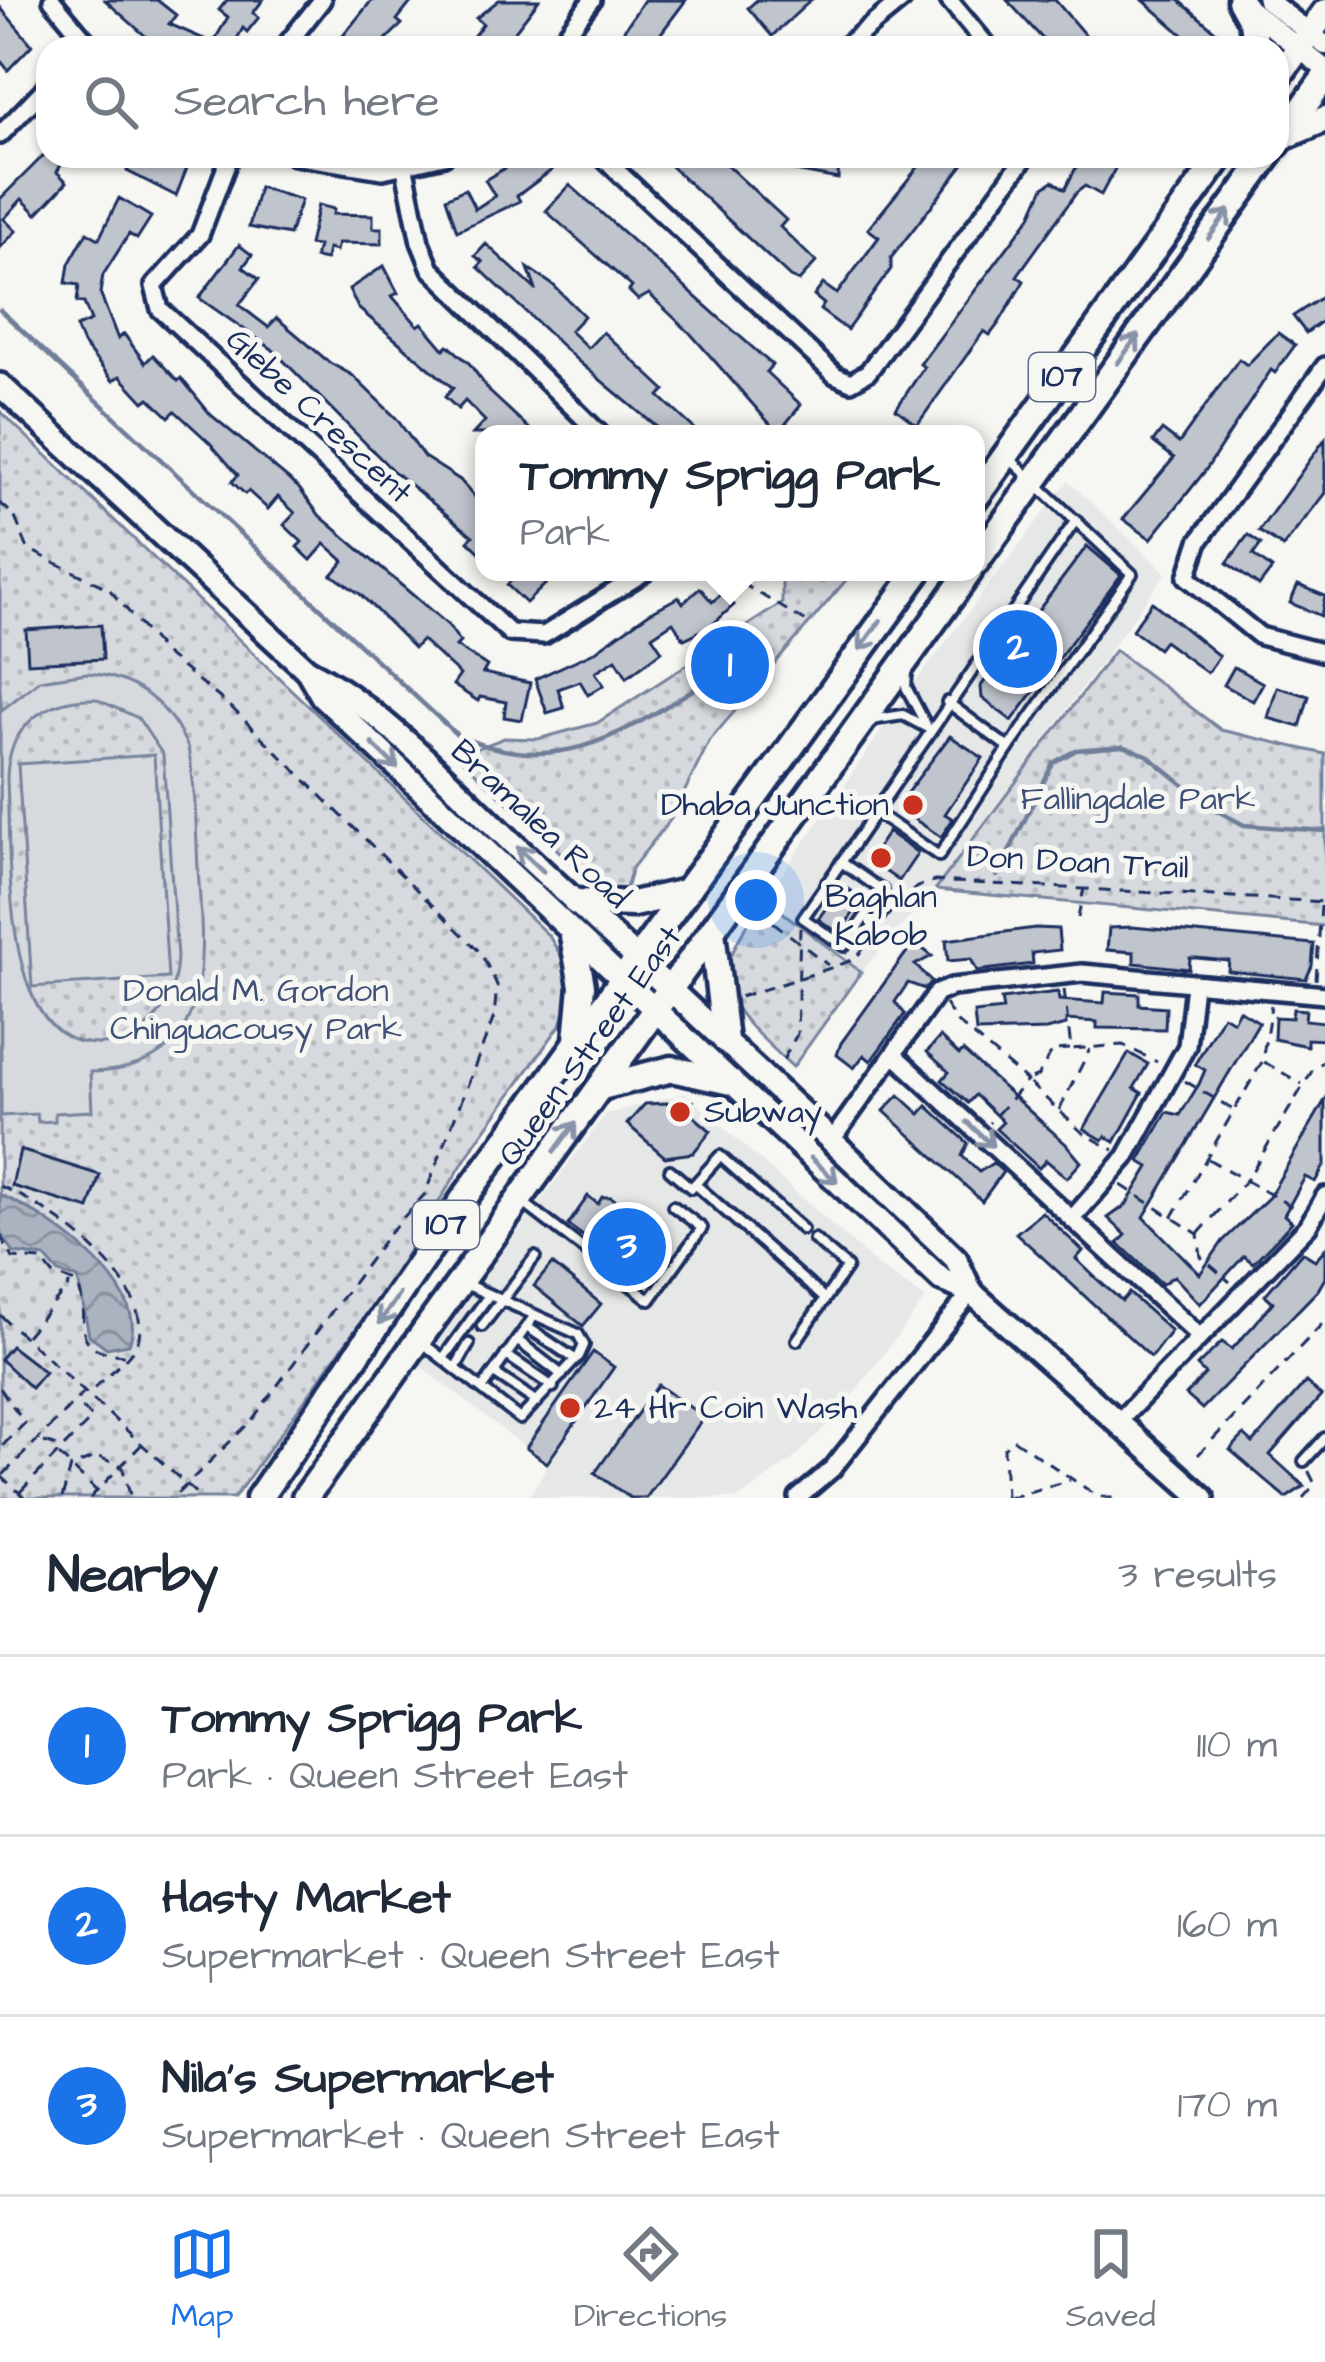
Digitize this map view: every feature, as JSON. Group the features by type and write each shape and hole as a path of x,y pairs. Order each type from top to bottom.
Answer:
{"main road":[{"path":"1240,0 1254,36"},
{"path":"1289,65 1311,42 1325,12"},
{"name":"107","path":"1289,127 1325,73"},
{"path":"1289,139 1325,119"},
{"name":"107","path":"985,485 1212,168"},
{"name":"107","path":"985,549 1260,168"},
{"name":"Bramalea Road","path":"0,385 307,670 333,683 638,958 956,1259 971,1292"},
{"name":"Queen Street East","path":"259,1498 577,1042 911,581"},
{"name":"Queen Street East","path":"304,1498 963,581"},
{"name":"Bramalea Road","path":"307,670 322,696 942,1280 971,1292 1203,1498"},
{"path":"577,902 633,904 685,892"},
{"path":"712,931 725,1040"},
{"path":"572,935 583,986 577,1042"},
{"path":"601,1087 672,1070 731,1082"}],"street":[{"path":"52,0 79,36"},
{"path":"294,36 322,0"},
{"path":"565,36 592,0"},
{"path":"858,36 902,0"},
{"path":"950,0 979,36"},
{"path":"1240,0 1311,42"},
{"path":"1267,0 1311,42 1325,73"},
{"path":"0,135 36,98"},
{"name":"Glebe Crescent","path":"225,168 200,235 154,286 160,309 510,633 544,635 631,581"},
{"path":"382,168 408,168"},
{"path":"614,168 835,376 851,382 868,372 1017,168"},
{"path":"405,169 419,242 431,269 590,425"},
{"path":"1325,366 1199,541 1187,577 1260,636 1325,653"},
{"path":"832,1140 937,993 1063,975 1320,994"},
{"path":"1072,1219 1126,1157 1187,1046 1194,985"},
{"path":"894,1055 1199,1336"},
{"path":"1118,1421 1317,1220 1325,1196"},
{"path":"798,1498 832,1469 971,1292"}],"lane":[{"path":"875,812 939,856 1132,574 1036,478 1006,456"},
{"path":"827,882 869,910 844,946 803,917 929,728 1076,520"},
{"path":"908,661 906,687 929,728"},
{"path":"947,702 1009,748"},
{"path":"864,722 903,715 929,728"},
{"path":"841,862 883,891"},
{"path":"670,1170 691,1188 720,1156 802,1228"},
{"path":"695,1184 825,1299"},
{"path":"519,1200 650,1300 701,1228 673,1206"},
{"path":"797,1340 847,1267 814,1239"},
{"path":"482,1326 536,1257"},
{"path":"418,1340 520,1418 553,1387 584,1345 578,1334 461,1282"},
{"path":"444,1358 489,1294"},
{"path":"482,1389 535,1315"},
{"path":"526,1327 575,1360"},
{"path":"517,1340 562,1375"},
{"path":"456,1367 469,1344"},
{"path":"506,1355 553,1387"},
{"path":"494,1373 538,1402"},
{"path":"1304,1461 1325,1438"}],"path":[{"path":"0,503 14,514 28,549 109,589 165,654 231,707 482,952 497,985 489,1030 425,1194 390,1232 252,1420 173,1498"},
{"path":"738,581 810,624"},
{"name":"Don Doan Trail","path":"727,1000 798,974 851,963 921,884 950,880 1084,886 1323,903"},
{"path":"1078,918 1084,886"},
{"path":"1320,994 1323,903"},
{"path":"783,1060 797,1034 798,938 803,917"},
{"path":"773,922 830,968"},
{"path":"1063,975 1071,1049"},
{"path":"1172,1218 1262,1061 1274,991"},
{"path":"937,993 957,1022 1083,1133 1126,1157"},
{"path":"980,1133 1038,1076 1053,1050 1123,1045 1234,1110"},
{"path":"1059,1111 1091,1048"},
{"path":"1242,1293 1201,1257 1198,1234 1248,1178 1304,1084 1325,1060"},
{"path":"1262,1061 1304,1084"},
{"path":"1206,1158 1317,1220"},
{"path":"1109,1178 1198,1234"},
{"path":"0,1186 65,1222 107,1264 140,1331 137,1343 2,1474 25,1498"},
{"path":"0,1235 13,1258 42,1260 53,1274 81,1289 78,1319 86,1339 124,1354"},
{"path":"0,1251 6,1244"},
{"path":"25,1337 71,1282"},
{"path":"0,1315 89,1391 201,1498"},
{"path":"1198,1456 1325,1322"},
{"path":"0,1388 25,1423 0,1448"},
{"path":"20,1492 92,1418 76,1402"},
{"path":"1071,1479 1007,1498 1004,1448 1013,1439 1097,1496 1113,1498"},
{"path":"44,1442 63,1448"},
{"path":"90,1498 143,1442"},
{"path":"57,1454 104,1498"},
{"path":"71,1467 96,1456 122,1466"},
{"path":"1303,1498 1316,1484 1304,1461"},
{"path":"122,1466 131,1498"},
{"path":"62,1498 71,1467"}],"shaded area":[{"path":"1068,481 1166,573 935,890 861,972 765,899 914,684"},
{"path":"685,1093 877,1265 926,1298 839,1413 793,1459 739,1498 528,1498 548,1465 418,1364 606,1114"}],"green space":[{"name":"Donald M. Gordon Chinguacousy Park","path":"0,411 549,936 572,974 567,976 569,1002 561,1024 476,1142 386,1287 234,1498 0,1498"},
{"path":"782,581 845,581 710,740 671,819 632,868 625,892 596,886 458,756 504,738 538,739 597,723 782,603"},
{"name":"Fallingdale Park","path":"1115,650 1221,730 1325,754 1325,926 935,890"},
{"path":"87,673 120,680 160,706 180,732 193,778 202,938 194,1004 182,1031 161,1052 131,1066 90,1072 92,1111 55,1113 55,1121 38,1122 37,1114 1,1116 0,691 2,710 40,680","holes":["96,699 138,718 163,755 176,969 166,1002 144,1028 114,1043 80,1042 54,1028 35,1002 23,968 11,888 9,761 32,719 61,703"]},
{"path":"154,755 168,978 32,987 18,764"},
{"path":"765,899 861,972 793,1067 749,1025 728,990 733,952"}],"water":[{"path":"0,1195 66,1234 110,1276 125,1299 132,1322 129,1344 107,1348 89,1335 78,1279 59,1273 45,1257 14,1253 0,1231"}],"building":[{"path":"105,0 157,0 176,15 169,24 197,36 146,36"},
{"path":"227,0 263,0 253,13 259,17 247,32 243,28 239,36 217,36 228,17 219,10"},
{"path":"372,0 413,0 397,20 402,24 390,36 343,36"},
{"path":"499,0 539,0 511,36 474,36 483,24 476,18"},
{"path":"644,0 686,0 659,36 620,36"},
{"path":"757,0 811,0 772,36 748,8"},
{"path":"1007,0 1055,0 1086,36 1040,36"},
{"path":"1143,0 1179,0 1221,36 1184,36"},
{"path":"0,7 32,45 8,70 0,60"},
{"path":"36,163 36,168 59,168 57,172 67,182 37,214 22,199 4,219 16,231 0,248 0,199"},
{"path":"129,168 187,168 176,196"},
{"path":"505,168 552,170 517,196 520,201 457,231 446,198 465,189 475,209 495,196 485,180"},
{"path":"673,168 730,168 786,220 780,227 816,262 799,281"},
{"path":"838,168 838,179 790,170"},
{"path":"917,168 961,168 891,258 891,269 847,330 820,310 824,304 814,296 823,284 837,294 879,237 868,229"},
{"path":"1076,168 1115,168 1101,195 1085,186 1077,192 1017,276 1024,281 999,323 990,335 984,331 917,425 896,409 924,367 920,364 1031,216 1044,187 1053,181 1065,189"},
{"path":"570,185 772,365 766,372 801,405 785,425 771,425 690,333 649,294 638,300 629,291 632,287 546,211"},
{"path":"259,187 301,200 289,235 249,227"},
{"path":"119,198 151,217 137,239 129,234 103,275 100,293 118,339 124,334 145,363 153,355 178,381 181,378 211,415 298,487 320,516 448,625 460,642 456,646 487,666 483,673 530,683 522,720 504,717 506,702 480,697 478,701 453,685 460,675 422,640 414,648 360,594 332,575 344,561 325,544 311,560 297,547 302,542 284,525 295,513 278,497 268,509 248,491 245,494 232,482 238,475 210,443 175,411 169,417 149,398 144,402 120,376 113,381 83,344 76,327 91,321 84,303 77,302 79,285 66,283 69,264 87,232 99,239"},
{"path":"318,205 334,209 333,214 373,215 373,228 382,228 382,244 338,243 336,251 328,249 326,260 315,258 318,246 309,245"},
{"path":"486,244 536,290 528,268 553,285 584,316 570,331 588,348 603,332 665,390 659,396 690,425 654,425 478,267 483,262 475,256"},
{"path":"239,245 252,255 243,267 259,279 239,305 268,327 277,318 330,363 352,375 396,418 424,457 460,480 475,497 475,548 468,541 473,536 393,471 272,349 199,298"},
{"path":"384,266 398,293 392,296 418,326 422,323 444,349 448,345 469,363 490,392 525,425 481,425 485,421 465,401 458,409 445,397 453,388 358,308 349,289"},
{"path":"1325,295 1325,319 1306,333 1293,316"},
{"path":"1278,333 1295,345 1275,373 1271,370 1205,471 1151,539 1123,519 1174,458 1153,442 1162,430 1179,443 1239,359 1247,365"},
{"path":"1325,439 1325,493 1283,547 1259,531"},
{"path":"1248,535 1261,544 1253,555 1272,569 1259,586 1227,563"},
{"path":"1087,546 1121,575 1012,721 982,698 981,686"},
{"path":"511,581 549,581 526,603 507,585"},
{"path":"1298,585 1325,596 1321,616 1290,603"},
{"path":"700,588 712,602 723,593 734,605 711,626 684,639 673,622 652,636 662,651 627,677 616,659 595,672 604,685 588,695 580,681 558,689 564,708 547,713 535,679 594,652 679,597 683,603"},
{"path":"1152,602 1219,656 1207,673 1164,641 1158,649 1132,630"},
{"path":"101,625 103,659 28,663 26,630"},
{"path":"1234,667 1263,683 1253,701 1224,685"},
{"path":"1277,687 1309,696 1300,727 1268,718"},
{"path":"950,736 983,758 945,814 953,819 941,837 902,811 903,798"},
{"path":"888,832 918,853 899,881 869,860"},
{"path":"834,897 855,911 839,933 818,919"},
{"path":"1109,928 1314,944 1312,966 1306,979 1228,971 1229,961 1190,958 1189,969 1134,963 1134,952 1107,950"},
{"path":"1058,929 1060,950 1032,953 1033,964 977,971 971,959 948,961 946,940"},
{"path":"914,942 932,956 915,965 932,982 925,989 908,983 895,1002 905,1014 871,1061 864,1055 854,1068 837,1055 841,1043"},
{"path":"1058,992 1059,1000 1104,1003 1105,992 1139,994 1139,1005 1166,1007 1165,1029 1097,1028 1097,1022 1066,1020 1066,1025 1046,1030 976,1032 974,1013 1003,1010 1001,999"},
{"path":"1293,1009 1306,1010 1305,1020 1325,1022 1325,1040 1307,1039 1307,1046 1274,1039 1275,1017 1292,1018"},
{"path":"1239,1010 1259,1022 1144,1217 1200,1274 1223,1241 1269,1197 1325,1100 1325,1164 1315,1182 1305,1177 1284,1215 1292,1222 1253,1263 1244,1256 1200,1304 1174,1276 1162,1284 1118,1243 1126,1235 1108,1218 1126,1205 1149,1167 1139,1161 1167,1112 1180,1115 1199,1084 1205,1070 1195,1064 1223,1015 1233,1021"},
{"path":"940,1037 959,1055 963,1051 1066,1144 1081,1162 1067,1178 1046,1160 1039,1168 996,1129 1003,1122 975,1095 968,1103 942,1080 949,1072 927,1052"},
{"path":"1129,1053 1148,1064 1134,1088 1142,1093 1115,1142 1106,1136 1103,1140 1084,1129"},
{"path":"899,1095 920,1114 927,1106 968,1143 962,1156 979,1172 993,1163 1003,1172 982,1201 884,1111"},
{"path":"692,1102 685,1109 711,1131 693,1153 665,1157 627,1124 645,1104"},
{"path":"20,1150 100,1175 89,1209 12,1186"},
{"path":"588,1196 598,1204 602,1197 611,1197 651,1227 644,1238 669,1255 648,1284 568,1225"},
{"path":"1042,1212 1083,1251 1076,1259 1100,1282 1122,1301 1129,1293 1171,1331 1151,1357 1016,1233"},
{"path":"1325,1249 1325,1278 1318,1290 1202,1409 1186,1395 1205,1374 1197,1366 1222,1342 1232,1349 1273,1302 1265,1295 1302,1252 1315,1260"},
{"path":"552,1264 601,1304 583,1326 534,1286"},
{"path":"11,1346 45,1372 31,1388 0,1359"},
{"name":"24 Hr Coin Wash","path":"593,1352 614,1367 547,1463 526,1448"},
{"path":"1306,1382 1321,1396 1270,1455 1304,1486 1286,1498 1230,1450 1244,1435 1253,1443"},
{"path":"658,1385 704,1417 646,1498 630,1498 595,1473"}],"waterway":[{"path":"0,310 457,735 496,748 564,751 626,729 720,673 739,667 763,674"},
{"path":"997,876 1053,763 1076,750 1123,746 1147,755 1212,808 1244,825 1325,831"}],"place":[{"name":"Hasty Market","path":"1018,649"},
{"name":"Tommy Sprigg Park","path":"730,665"},
{"name":"Dhaba Junction","path":"913,805"},
{"name":"Baghlan Kabob","path":"881,858"},
{"name":"Subway","path":"680,1112"},
{"name":"Nila’s Supermarket","path":"627,1247"},
{"name":"24 Hr Coin Wash","path":"570,1408"}]}
